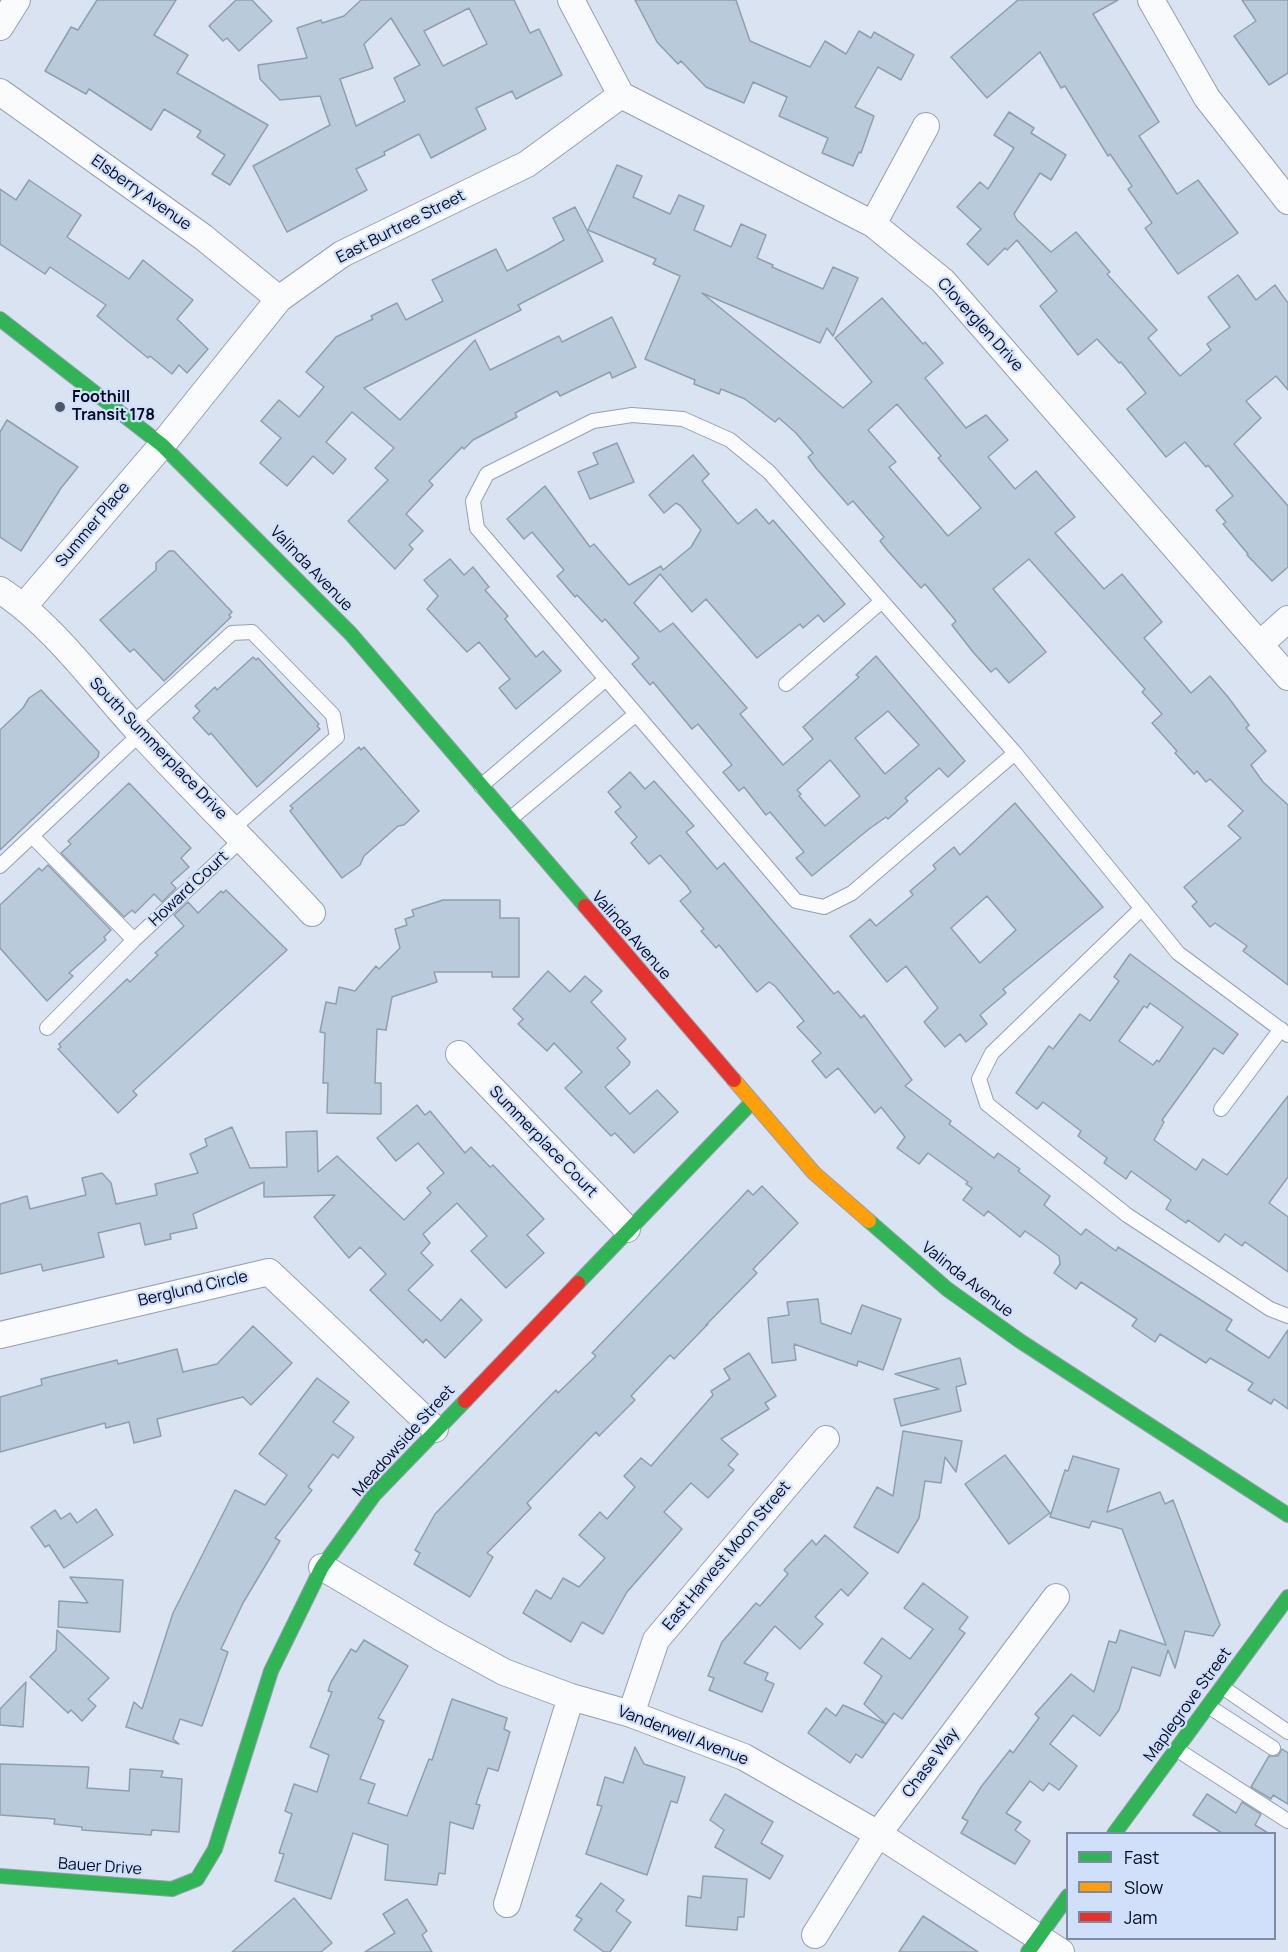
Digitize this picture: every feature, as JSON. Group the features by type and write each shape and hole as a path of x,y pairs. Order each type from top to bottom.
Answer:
{"main road":[{"name":"Valinda Avenue","path":"0,319 162,445 351,634 814,1173 947,1289 1020,1341 1288,1515"},
{"name":"Meadowside Street","path":"197,1879 215,1849 271,1671 322,1567 374,1495 435,1429 752,1102"},
{"name":"Maplegrove Street","path":"1114,1832 1288,1599"},
{"name":"Bauer Drive","path":"0,1876 172,1888 197,1879"},
{"path":"1033,1944 1066,1899"}],"street":[{"path":"0,27 17,0"},
{"path":"571,0 621,95"},
{"path":"1150,0 1207,98 1288,201"},
{"name":"Elsberry Avenue","path":"0,92 203,237 279,299"},
{"name":"Cloverglen Drive","path":"621,95 873,224 943,281 1288,677"},
{"name":"East Burtree Street","path":"162,445 279,299 342,254 527,164 621,95"},
{"path":"873,224 926,126"},
{"name":"Summer Place","path":"24,606 162,445"},
{"name":"South Summerplace Drive","path":"0,590 24,606 136,729 238,833 312,913"},
{"path":"1260,644 1288,619"},
{"name":"Summerplace Court","path":"459,1054 627,1229"},
{"name":"Berglund Circle","path":"0,1335 269,1272 435,1429"},
{"name":"East Harvest Moon Street","path":"631,1714 656,1640 826,1440"},
{"name":"Vanderwell Avenue","path":"322,1567 504,1672 571,1697 631,1714 744,1757 878,1834 1033,1944 1061,1952"},
{"name":"Chase Way","path":"815,1935 878,1834 1056,1597"},
{"path":"507,1905 571,1697"}],"lane":[{"path":"1015,753 852,893 824,907 796,901 477,528 472,501 487,474 593,421 632,415 683,419 730,440 769,472 1015,753 1178,953 1284,1032 1221,1109"},
{"path":"786,684 882,601"},
{"name":"Howard Court","path":"47,1028 238,833 337,737 333,715 252,632 232,633 136,729"},
{"path":"481,786 606,679"},
{"path":"510,819 636,714"},
{"path":"0,866 136,729"},
{"name":"Howard Court","path":"32,836 134,940"},
{"path":"1142,908 992,1053 979,1079 987,1104 1127,1215 1270,1309 1288,1316"},
{"path":"1222,1687 1288,1732"},
{"path":"1208,1706 1273,1748"},
{"path":"1176,1749 1288,1821"}],"building":[{"path":"97,0 176,0 154,35 188,55 177,73 268,125 230,185 212,174 225,155 197,137 201,131 164,109 151,130 89,89 86,94 45,71 71,27 78,30"},
{"path":"236,0 252,0 272,21 239,51 227,38 223,41 209,26"},
{"path":"361,0 514,0 530,33 539,29 562,75 516,99 512,91 476,108 486,129 431,158 419,134 384,152 385,155 356,169 367,190 287,232 253,166 330,125 320,96 280,100 260,79 258,65 307,58 297,28 321,20 322,23 344,16","holes":["469,8 487,44 443,66 424,31","391,18 420,65 394,78 405,101 356,126 340,79 373,68 364,44"]},
{"path":"635,0 736,0 750,41 810,67 825,41 846,54 859,31 871,38 874,32 914,55 901,80 878,67 855,107 874,116 861,153 859,152 853,166 822,153 828,138 779,116 787,97 753,82 744,103 706,87 681,61 678,64 657,42"},
{"path":"1018,0 1118,0 1093,14 1159,122 1139,136 1177,194 1198,180 1238,233 1178,274 1145,228 1152,223 1128,189 1132,186 1110,154 1108,156 1065,86 1061,88 1040,52 987,98 951,57"},
{"path":"1242,0 1288,0 1288,73 1269,85 1234,36 1256,21"},
{"path":"1009,112 1034,128 1031,133 1066,155 1051,180 1040,173 1014,214 1017,220 1051,252 1076,232 1110,272 1107,274 1157,330 1148,338 1180,376 1211,350 1207,344 1230,327 1208,297 1238,275 1256,300 1275,285 1288,303 1288,390 1276,376 1246,401 1261,418 1234,444 1288,506 1288,567 1272,581 1247,555 1223,524 1226,522 1216,510 1233,496 1208,465 1206,467 1185,442 1166,457 1127,409 1146,393 1121,362 1119,363 1097,339 1078,355 1040,306 1057,291 1017,240 988,265 967,244 981,229 957,207 980,182 988,189 1014,148 994,135"},
{"path":"617,165 642,176 633,197 670,214 679,195 704,206 694,230 731,247 741,224 766,235 757,258 773,265 772,267 823,289 833,267 858,278 833,336 827,328 820,343 702,293 843,408 872,382 835,338 882,298 923,344 925,342 943,363 925,378 966,428 986,415 1008,440 988,457 1015,489 1036,471 1075,517 1055,533 1104,589 1122,574 1162,622 1144,638 1191,693 1210,676 1249,725 1246,728 1266,751 1251,765 1263,782 1288,805 1288,985 1243,951 1247,946 1215,923 1210,927 1192,906 1197,902 1184,887 1241,838 1228,826 1243,811 1210,779 1206,782 1197,771 1194,774 1175,753 1177,751 1152,723 1162,714 1142,692 1145,689 1029,559 993,589 1046,652 1009,683 996,668 991,672 973,652 952,625 956,621 925,584 921,588 880,541 884,537 853,501 848,505 816,468 808,457 813,453 796,433 779,418 775,422 745,399 721,389 719,394 694,384 695,380 645,359 680,276 653,264 656,259 588,230","holes":["897,404 941,456 938,458 981,508 948,536 889,467 896,462 868,430"]},
{"path":"29,180 81,215 67,237 129,279 143,260 193,300 177,319 208,349 187,373 179,365 172,374 150,356 148,358 97,316 106,305 50,267 45,274 0,244 0,189 16,200"},
{"path":"575,207 603,261 518,305 521,310 364,388 400,420 475,340 490,370 559,336 562,342 612,317 636,367 612,378 610,372 560,396 557,391 515,413 517,417 473,440 464,449 462,447 429,481 433,485 406,514 423,531 409,545 413,549 395,569 348,521 388,480 375,468 394,448 352,412 326,442 346,459 333,474 313,456 287,486 260,463 281,438 261,421 279,400 299,417 324,387 306,372 336,337 373,319 371,316 397,303 406,320 443,301 432,280 496,249 507,271 547,250 564,240 553,218"},
{"path":"7,420 78,467 61,488 21,551 0,537 0,432"},
{"path":"617,443 634,482 590,499 578,472 598,464 593,453"},
{"path":"693,455 709,474 702,481 738,524 756,509 769,524 773,520 845,604 824,622 818,615 803,628 800,624 757,658 706,599 692,612 660,574 634,603 660,632 673,623 747,708 740,714 783,765 813,739 803,727 859,677 856,675 876,656 965,761 948,777 939,768 905,798 908,801 888,819 886,817 869,829 812,876 796,858 804,852 770,812 766,815 744,787 739,791 723,772 732,765 698,724 692,729 653,682 650,685 632,664 639,658 605,619 602,622 577,595 575,597 557,576 564,570 532,532 524,539 507,519 545,486 590,547 594,544 629,585 661,566 663,570 691,547 701,530 681,506 676,503 664,513 649,495","holes":["888,711 919,745 885,774 855,738","830,760 860,796 825,826 799,796 801,794 797,790"]},
{"path":"169,551 174,551 232,612 229,615 231,617 164,681 134,649 130,652 100,620 156,570 156,563"},
{"path":"450,559 464,575 473,567 489,587 485,590 508,616 505,619 536,657 543,651 561,671 516,709 499,688 510,679 479,642 467,652 427,609 438,596 424,580"},
{"path":"253,657 256,660 258,658 319,724 317,726 320,729 257,787 211,733 209,735 193,718 200,711 195,706 215,687 217,690"},
{"path":"41,690 99,752 98,757 0,850 0,730 23,708 29,698"},
{"path":"359,747 361,750 364,747 419,811 404,825 398,826 364,856 360,865 342,878 290,811 293,808 290,806"},
{"path":"630,772 645,789 654,781 694,826 686,832 717,869 724,863 834,994 838,991 861,1018 864,1015 912,1080 905,1086 951,1121 949,1124 994,1158 998,1153 1020,1169 1018,1171 1050,1196 1044,1205 1081,1235 1086,1229 1116,1251 1118,1247 1232,1320 1226,1330 1269,1358 1288,1330 1288,1409 1274,1399 1271,1404 1248,1390 1253,1383 1210,1358 1206,1363 1160,1334 1155,1342 1132,1326 1137,1319 1081,1282 1076,1289 1054,1273 1060,1264 1059,1256 1042,1243 1025,1231 1020,1237 988,1211 984,1216 963,1200 972,1188 966,1184 968,1182 928,1153 919,1164 897,1148 905,1137 881,1107 875,1113 838,1068 826,1078 812,1061 821,1053 797,1027 804,1021 775,986 769,982 757,992 719,945 716,948 701,931 704,929 680,901 691,892 687,886 660,855 649,864 631,843 637,837 615,812 621,807 608,792"},
{"path":"129,783 191,848 181,858 189,867 171,883 176,888 162,902 154,894 135,913 132,910 124,917 61,853 71,844 68,841"},
{"path":"1015,803 1103,907 1003,989 1006,993 980,1015 987,1024 966,1042 960,1034 945,1047 924,1022 938,1008 906,966 887,982 850,936 870,919 876,926 913,895 910,891 936,869 933,865 954,847 960,855","holes":["987,896 1016,930 980,963 951,928"]},
{"path":"48,865 111,930 104,937 106,940 69,973 73,976 47,1001 0,948 0,905 39,868 42,871"},
{"path":"226,890 287,950 133,1091 137,1095 118,1113 58,1049 61,1047 59,1044 127,979 130,982 158,955 155,953 184,926 174,915 188,902 198,913 221,891 223,893"},
{"path":"443,900 500,900 500,918 519,918 519,977 492,977 492,972 434,972 437,982 392,997 386,1030 377,1029 375,1083 381,1083 381,1114 327,1113 328,1083 323,1083 325,1033 320,1032 326,1002 336,1004 339,987 355,991 376,966 379,969 400,948 395,929 407,925 405,919 414,916 412,910"},
{"path":"1130,954 1238,1034 1223,1054 1214,1048 1162,1120 1164,1122 1154,1140 1196,1170 1203,1159 1227,1175 1288,1096 1288,1177 1269,1203 1288,1217 1288,1272 1245,1242 1242,1246 1225,1234 1219,1242 1188,1220 1186,1223 1166,1209 1171,1200 1131,1171 1126,1179 1104,1163 1107,1158 1078,1136 1081,1131 1043,1102 1037,1109 1016,1093 1049,1046 1053,1049 1080,1014 1090,1021 1119,981 1114,977","holes":["1150,1003 1183,1027 1159,1062 1157,1060 1153,1065 1119,1041 1144,1006 1147,1008"]},
{"path":"548,971 570,992 585,976 602,991 591,1002 626,1039 617,1048 630,1062 629,1065 605,1087 630,1114 657,1090 678,1112 634,1153 615,1133 611,1136 565,1088 582,1072 554,1043 547,1051 518,1024 523,1019 513,1009"},
{"path":"417,1105 425,1115 430,1111 465,1153 471,1147 490,1167 493,1165 544,1219 527,1235 544,1253 506,1288 471,1251 487,1236 457,1203 423,1234 430,1243 421,1253 433,1265 408,1290 441,1321 461,1299 482,1320 445,1358 426,1339 423,1343 370,1290 386,1274 360,1247 349,1258 314,1217 335,1195 264,1197 264,1182 193,1214 197,1228 170,1234 171,1239 145,1245 140,1223 98,1233 104,1257 43,1271 41,1264 0,1274 0,1204 27,1196 30,1209 86,1195 82,1178 102,1173 111,1183 116,1204 157,1195 155,1184 198,1173 190,1154 207,1146 205,1139 232,1127 250,1168 287,1167 286,1132 317,1131 318,1172 337,1156 404,1220 431,1193 427,1188 444,1173 418,1143 396,1161 377,1138"},
{"path":"762,1186 798,1223 753,1269 757,1273 706,1325 708,1324 674,1359 670,1355 631,1396 635,1400 599,1436 596,1432 527,1503 531,1508 487,1553 493,1557 470,1597 414,1564 420,1553 415,1550 435,1514 556,1390 558,1393 596,1356 592,1353 748,1190 753,1195"},
{"path":"818,1299 821,1323 851,1334 862,1305 901,1319 883,1370 858,1361 857,1366 794,1344 796,1360 772,1363 768,1318 789,1315 787,1302"},
{"path":"253,1326 292,1363 251,1405 243,1397 157,1419 161,1436 134,1443 129,1422 106,1428 105,1423 0,1452 0,1397 42,1385 41,1379 117,1360 118,1364 177,1349 183,1372 217,1364"},
{"path":"749,1353 776,1396 765,1403 769,1409 721,1439 738,1454 728,1465 734,1470 708,1498 691,1483 664,1512 682,1529 627,1592 603,1634 582,1622 571,1642 523,1613 536,1590 551,1599 563,1578 579,1587 605,1558 579,1535 600,1512 607,1519 635,1487 624,1476 641,1458 651,1466 713,1395 711,1391 730,1379 724,1369"},
{"path":"960,1358 966,1384 956,1387 961,1411 901,1426 894,1399 939,1389 895,1374"},
{"path":"317,1378 349,1402 333,1422 354,1437 338,1458 333,1454 308,1487 312,1490 275,1538 280,1541 243,1603 221,1649 228,1652 202,1726 180,1719 173,1739 179,1744 126,1727 134,1702 142,1709 173,1613 235,1490 265,1505 287,1475 259,1454"},
{"path":"903,1431 962,1441 956,1472 945,1457 941,1483 925,1481 919,1518 898,1553 854,1527 877,1487 893,1496"},
{"path":"1005,1455 1050,1513 1009,1544 965,1484"},
{"path":"1073,1456 1119,1469 1107,1512 1160,1492 1165,1504 1173,1500 1220,1625 1213,1636 1185,1631 1175,1668 1168,1650 1160,1676 1132,1667 1119,1710 1100,1736 1073,1715 1050,1744 1077,1766 1059,1790 1049,1783 1043,1791 1030,1781 1006,1813 1021,1822 1015,1830 1030,1841 1015,1864 961,1833 968,1821 962,1818 981,1787 1010,1750 1013,1753 1039,1718 1035,1714 1071,1674 1094,1692 1109,1641 1116,1643 1120,1630 1166,1645 1122,1529 1092,1521 1089,1528 1050,1517 1065,1470 1068,1471"},
{"path":"96,1509 113,1535 64,1568 49,1545 45,1547 31,1527 55,1510 61,1519 70,1513 77,1523"},
{"path":"825,1535 868,1573 848,1596 841,1589 815,1617 823,1624 800,1649 775,1626 744,1663 768,1673 765,1680 774,1684 762,1712 709,1690 714,1678 708,1676 722,1642 756,1603 760,1606 788,1574 784,1570 812,1540 816,1545"},
{"path":"70,1577 123,1580 120,1632 58,1627 59,1601 88,1603"},
{"path":"923,1583 968,1617 959,1629 965,1633 902,1719 894,1713 862,1758 856,1754 850,1763 808,1733 826,1708 836,1716 843,1705 886,1724 864,1704 882,1676 864,1663 882,1638 910,1659 933,1629 904,1608"},
{"path":"57,1630 109,1678 88,1699 96,1706 82,1721 71,1710 68,1713 30,1677 56,1650"},
{"path":"364,1640 408,1666 378,1718 384,1721 360,1779 375,1784 368,1803 407,1816 429,1759 432,1760 452,1699 507,1718 504,1729 510,1732 498,1771 488,1768 476,1804 480,1805 473,1829 450,1822 445,1874 439,1873 437,1885 385,1880 388,1845 353,1833 331,1899 275,1881 284,1854 279,1853 292,1814 285,1811 294,1784 317,1792 329,1755 310,1747 332,1692 328,1691 331,1682 351,1649 356,1652"},
{"path":"26,1682 23,1727 0,1725 0,1709"},
{"path":"635,1747 644,1764 685,1777 677,1803 671,1801 647,1875 586,1854 602,1806 597,1805 605,1777 623,1783"},
{"path":"1282,1749 1288,1753 1288,1804 1273,1795 1271,1799 1251,1787 1269,1756 1278,1756"},
{"path":"0,1764 89,1767 87,1788 129,1791 130,1769 163,1771 161,1777 182,1779 179,1832 152,1830 151,1835 82,1830 82,1827 54,1824 55,1819 0,1815"},
{"path":"725,1794 773,1822 761,1843 783,1856 770,1879 715,1847 724,1830 710,1820"},
{"path":"1207,1794 1236,1813 1242,1802 1261,1814 1255,1825 1266,1832 1220,1832 1193,1815"},
{"path":"703,1876 747,1879 744,1917 738,1917 737,1930 686,1926 688,1896 701,1898"},
{"path":"601,1883 624,1900 616,1911 631,1922 610,1952 604,1952 574,1930 582,1919 576,1916"},
{"path":"294,1898 332,1943 321,1952 232,1952"},
{"path":"407,1899 427,1931 422,1935 432,1952 365,1952 395,1933 383,1914"},
{"path":"923,1916 978,1952 899,1952"}],"traffic: fast":[{"path":"0,319 162,445 351,634 585,906"},
{"path":"578,1283 752,1102"},
{"path":"869,1221 947,1289 1020,1341 1288,1515"},
{"path":"0,1876 172,1889 197,1879 215,1849 271,1671 322,1567 374,1495 465,1401"},
{"path":"1115,1832 1288,1597"},
{"path":"1028,1952 1066,1899"}],"traffic: slow":[{"path":"734,1080 814,1173 869,1221"}],"traffic: jam":[{"path":"585,906 734,1080"},
{"path":"465,1401 578,1283"}],"place":[{"name":"Foothill Transit 178","path":"60,407"}]}
